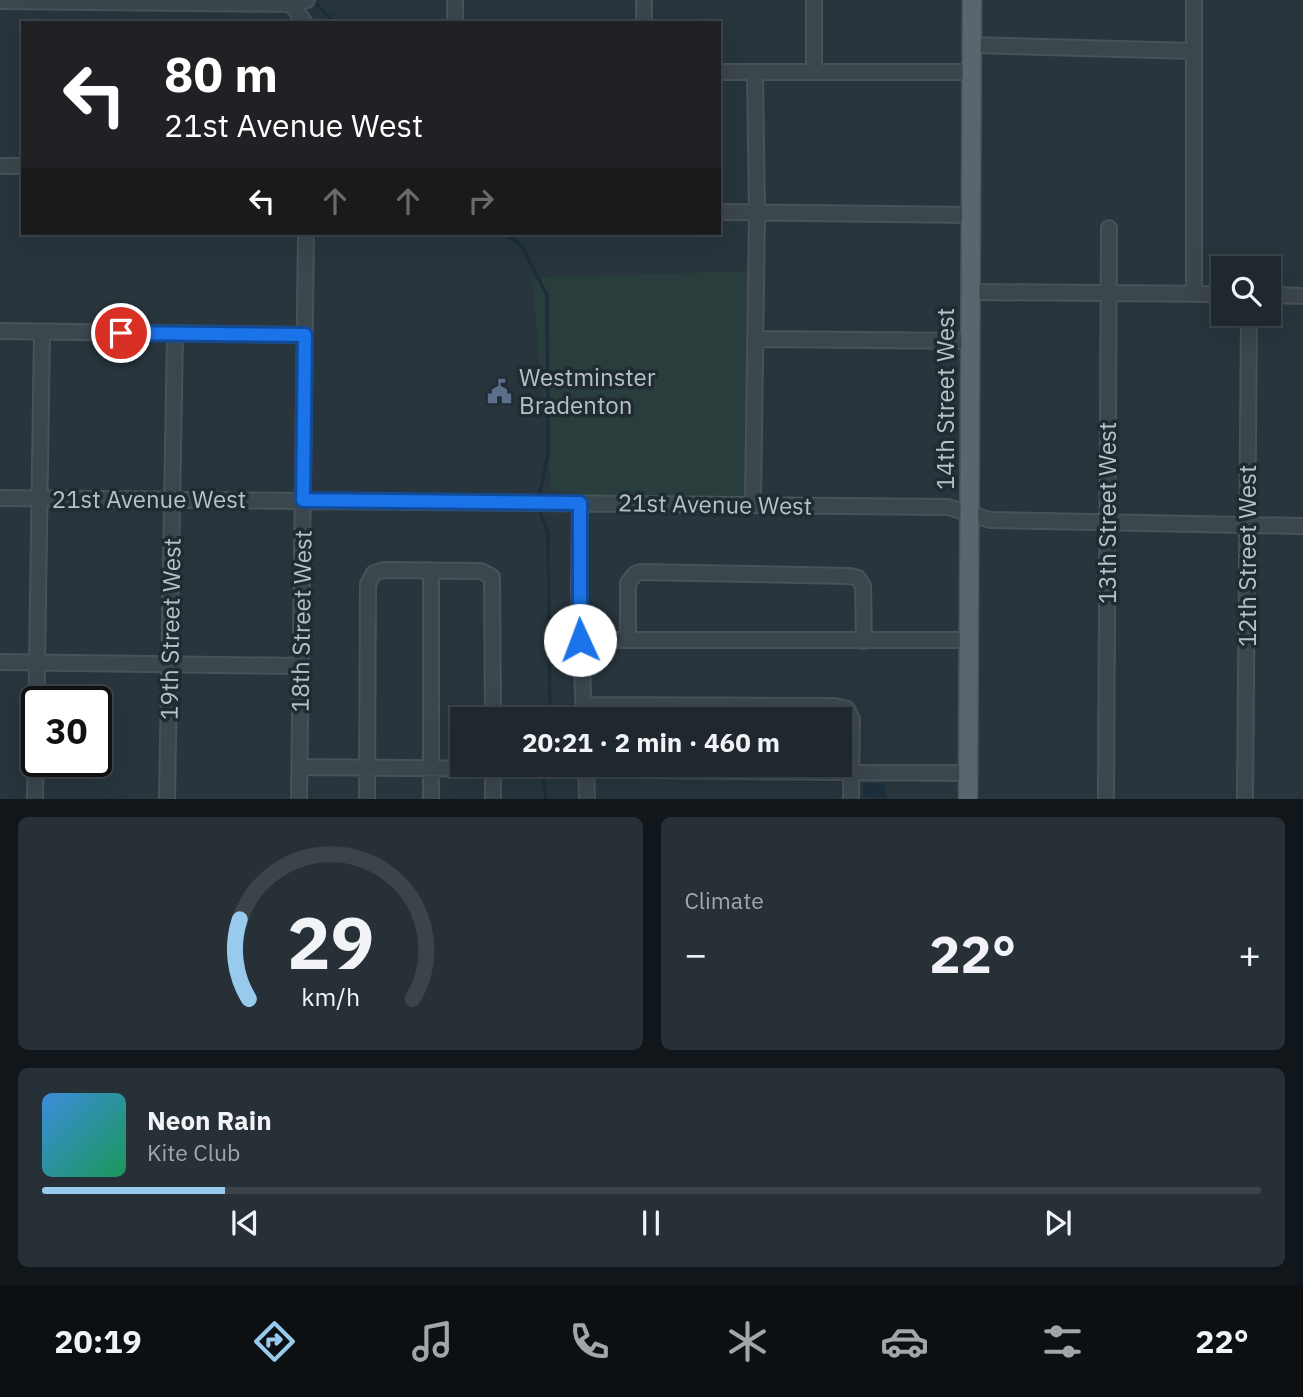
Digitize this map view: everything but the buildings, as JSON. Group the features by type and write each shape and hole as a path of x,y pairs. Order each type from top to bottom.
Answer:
{"main road":[{"name":"14th Street West","path":"968,799 972,0"}],"street":[{"path":"0,1 306,0"},
{"path":"455,0 455,21"},
{"path":"644,0 644,21"},
{"path":"814,0 814,72"},
{"path":"1194,0 1194,294"},
{"path":"289,2 303,21"},
{"path":"971,45 1194,51"},
{"path":"721,72 971,72"},
{"path":"753,504 757,213 755,72"},
{"path":"0,166 21,166"},
{"path":"721,212 971,215"},
{"name":"13th Street West","path":"1106,799 1109,228"},
{"name":"18th Street West","path":"299,799 306,235"},
{"path":"970,292 1211,294"},
{"path":"1281,295 1303,296"},
{"name":"12th Street West","path":"1245,799 1249,326"},
{"path":"0,331 305,335"},
{"path":"35,799 42,332"},
{"name":"19th Street West","path":"167,799 175,333"},
{"path":"755,340 970,341"},
{"name":"21st Avenue West","path":"0,498 948,507 990,520 1303,526"},
{"path":"580,503 580,640 584,707"},
{"path":"367,799 368,584 371,575 384,570 431,570 481,571 492,577 493,707"},
{"path":"431,570 431,799"},
{"path":"628,639 628,592 631,578 641,572 858,578 863,586 864,641"},
{"path":"580,640 968,640"},
{"path":"0,662 301,666"},
{"path":"793,707 839,707"},
{"path":"299,767 450,768"},
{"path":"852,774 968,773"},
{"path":"493,777 493,799"},
{"path":"587,777 587,799"},
{"path":"851,799 852,777"}],"green space":[{"path":"748,271 748,496 606,497 551,491 532,278"}],"water":[{"path":"863,783 885,783 886,798 863,798"}],"waterway":[{"path":"312,0 333,21"},
{"path":"508,235 521,245 547,295 548,455 539,498"},
{"path":"540,506 548,532 550,707"},
{"path":"543,777 546,799"}],"place":[{"name":"Westminster Bradenton","path":"499,391"}],"route":[{"path":"121,333 305,335 303,500 580,503 580,640"}]}
